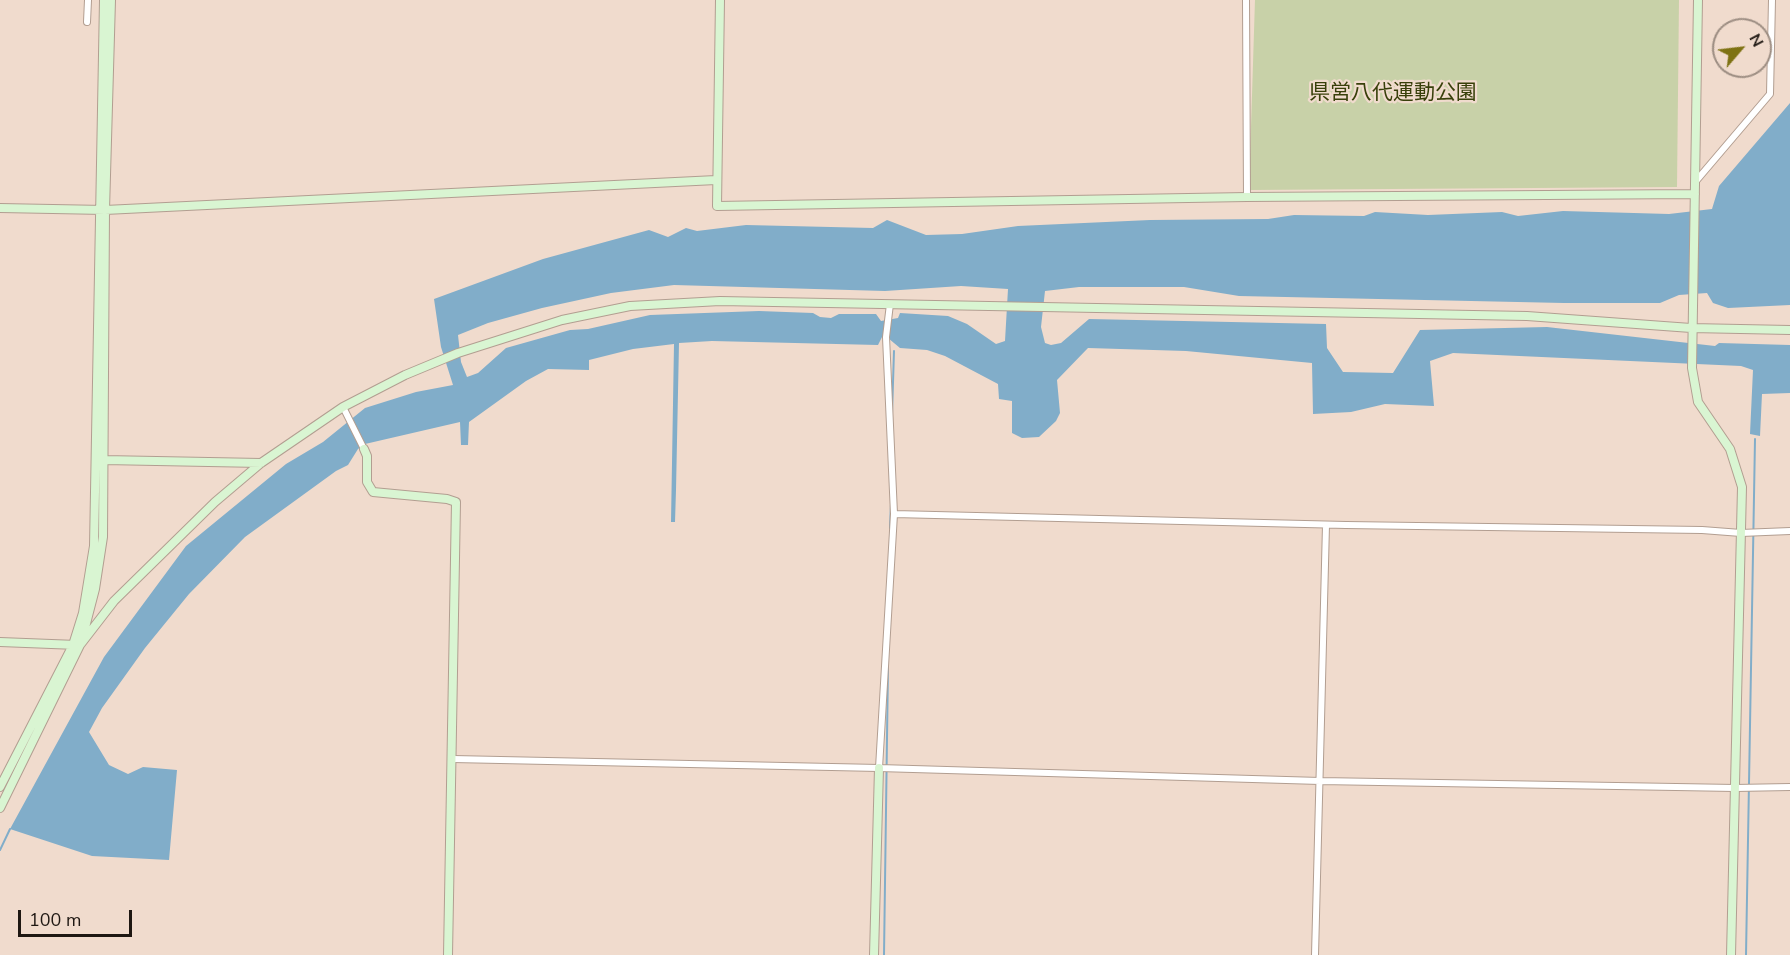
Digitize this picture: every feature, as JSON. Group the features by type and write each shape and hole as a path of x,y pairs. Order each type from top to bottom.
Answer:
{"street":[{"path":"87,22 88,0"},
{"path":"77,645 94,546 102,210 104,0"},
{"path":"0,808 77,645 95,589 103,537 102,210 111,0"},
{"path":"720,0 717,206 1247,197 1695,194"},
{"path":"1246,0 1247,197"},
{"path":"1698,0 1692,368 1698,402 1730,449 1742,487 1731,955"},
{"path":"1696,181 1770,94 1772,0"},
{"path":"0,208 102,210 716,180"},
{"path":"0,787 77,645 114,601 214,502 261,463 343,407 405,375 458,353 534,327 630,306 720,301 1527,316 1692,328 1790,330"},
{"path":"874,955 894,514 886,337 886,319 890,304"},
{"path":"343,407 367,456 368,482 373,492 447,499 456,502 448,955"},
{"path":"104,460 261,463"},
{"path":"894,514 1326,525 1702,530 1740,533 1790,531"},
{"path":"1315,955 1326,525"},
{"path":"0,642 77,645"},
{"path":"453,759 884,768 1320,782 1790,787"}],"green space":[{"name":"県営八代運動公園","path":"1255,0 1679,0 1677,187 1249,190"}],"water":[{"path":"1790,103 1790,305 1728,308 1713,303 1707,293 1679,295 1660,303 1564,303 1239,296 1184,287 1079,287 1045,291 1041,327 1045,343 1051,345 1061,343 1089,319 1326,324 1327,348 1343,372 1393,373 1420,330 1547,327 1715,346 1719,343 1790,345 1790,393 1762,394 1760,436 1750,434 1753,370 1741,366 1453,353 1430,361 1434,406 1385,404 1351,412 1313,414 1312,363 1186,351 1088,348 1057,380 1060,413 1056,421 1039,437 1022,438 1012,433 1012,401 999,399 998,384 945,356 927,350 900,348 888,338 882,337 878,345 712,341 679,343 675,522 671,522 674,344 633,349 589,360 589,370 548,369 526,381 469,422 468,445 461,445 460,422 365,444 358,449 348,465 336,471 245,537 189,594 145,648 102,708 89,732 109,765 128,774 143,767 177,770 169,860 92,856 10,829 104,657 186,546 286,464 323,442 365,408 416,392 453,385 441,347 434,299 543,259 649,230 668,237 686,228 697,231 746,225 873,228 887,220 926,235 962,234 1018,226 1150,220 1268,219 1294,215 1364,216 1375,212 1428,215 1502,212 1518,216 1563,211 1669,214 1712,209 1719,186","holes":["674,285 885,291 961,286 1008,289 1005,341 996,344 967,324 948,316 900,313 898,318 881,321 876,314 839,314 831,318 820,317 813,313 759,311 650,315 588,329 570,330 506,348 478,373 467,377 461,362 458,335 488,323 542,308 611,293"]}],"waterway":[{"path":"892,414 894,351"},
{"path":"1746,955 1755,439"},
{"path":"890,528 891,504"},
{"path":"884,955 888,666"},
{"path":"0,850 10,829"}]}
